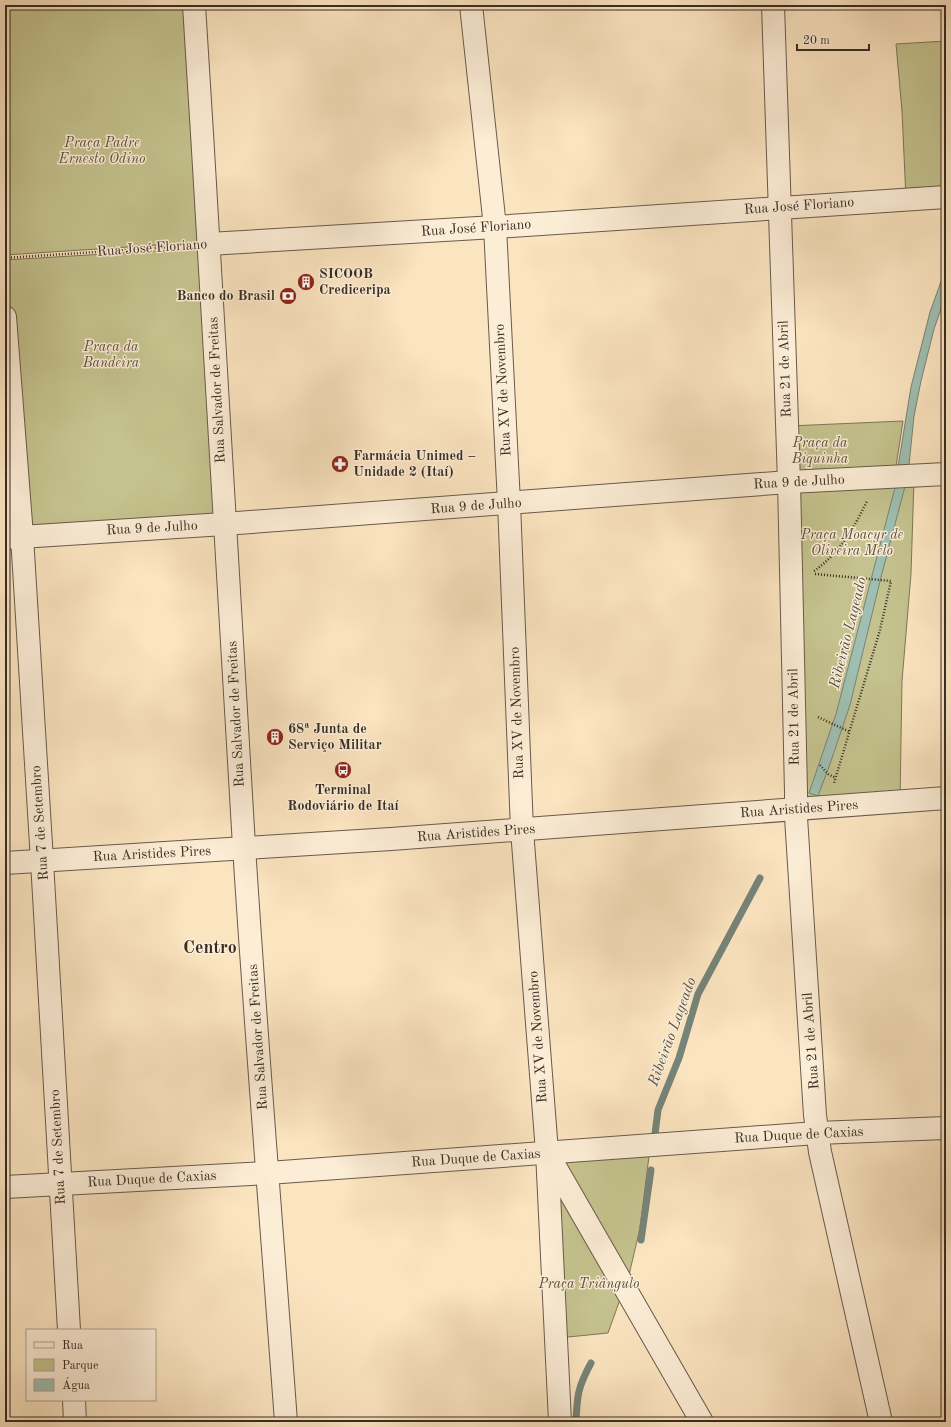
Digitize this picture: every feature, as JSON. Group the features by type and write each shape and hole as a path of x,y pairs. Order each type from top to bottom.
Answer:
{"street":[{"name":"Rua Salvador de Freitas","path":"194,5 244,849 286,1422"},
{"name":"Rua XV de Novembro","path":"471,5 495,227 509,503 522,830 547,1152 560,1422"},
{"name":"Rua 21 de Abril","path":"773,5 799,810 817,1133 881,1422"},
{"name":"Rua José Floriano","path":"209,244 495,227 946,197"},
{"name":"Rua 7 de Setembro","path":"5,317 13,537 42,861 69,1329"},
{"name":"Rua 9 de Julho","path":"13,537 224,524 789,482 946,474"},
{"name":"Rua Aristides Pires","path":"5,863 244,849 522,830 946,798"},
{"name":"Rua Duque de Caxias","path":"5,1187 268,1172 817,1133 946,1128"},
{"path":"547,1152 702,1422"},
{"path":"74,1401 75,1422"}],"path":[{"name":"Rua José Floriano","path":"5,258 209,244"},
{"path":"826,808 880,630 891,580 810,574 824,564 847,537 861,514 870,495 893,477"},
{"path":"827,721 850,732"},
{"path":"817,763 828,774 836,778"}],"green space":[{"name":"Praça Padre Ernesto Odino","path":"5,5 191,5 205,242 5,255"},
{"path":"946,41 946,197 906,199 902,111 896,44"},
{"name":"Praça da Bandeira","path":"205,248 219,519 24,532 5,260"},
{"name":"Praça da Biquinha","path":"903,421 895,473 790,480 789,426"},
{"name":"Praça Moacyr de Oliveira Melo","path":"914,479 911,574 902,681 900,800 798,808 791,486"},
{"path":"650,1148 640,1228 629,1275 550,1154"},
{"name":"Praça Triângulo","path":"549,1161 627,1280 608,1333 558,1338"}],"water":[{"path":"946,268 946,295 934,329 921,381 914,416 908,475 881,577 850,705 818,796 809,793 836,714 898,476 898,467 911,387 930,312"}],"waterway":[{"name":"Ribeirão Lageado","path":"655,1134 658,1110 679,1058 698,994 760,878"},
{"name":"Ribeirão Lageado","path":"641,1240 651,1170"},
{"name":"Ribeirão Lageado","path":"576,1422 579,1391 591,1363"}],"place":[{"name":"SICOOB Crediceripa","path":"306,282"},
{"name":"Banco do Brasil","path":"288,296"},
{"name":"Farmácia Unimed – Unidade 2 (Itaí)","path":"340,464"},
{"name":"68ª Junta de Serviço Militar","path":"275,737"},
{"name":"Terminal Rodoviário de Itaí","path":"343,770"}],"district":[{"name":"Centro","path":"210,948"}]}
